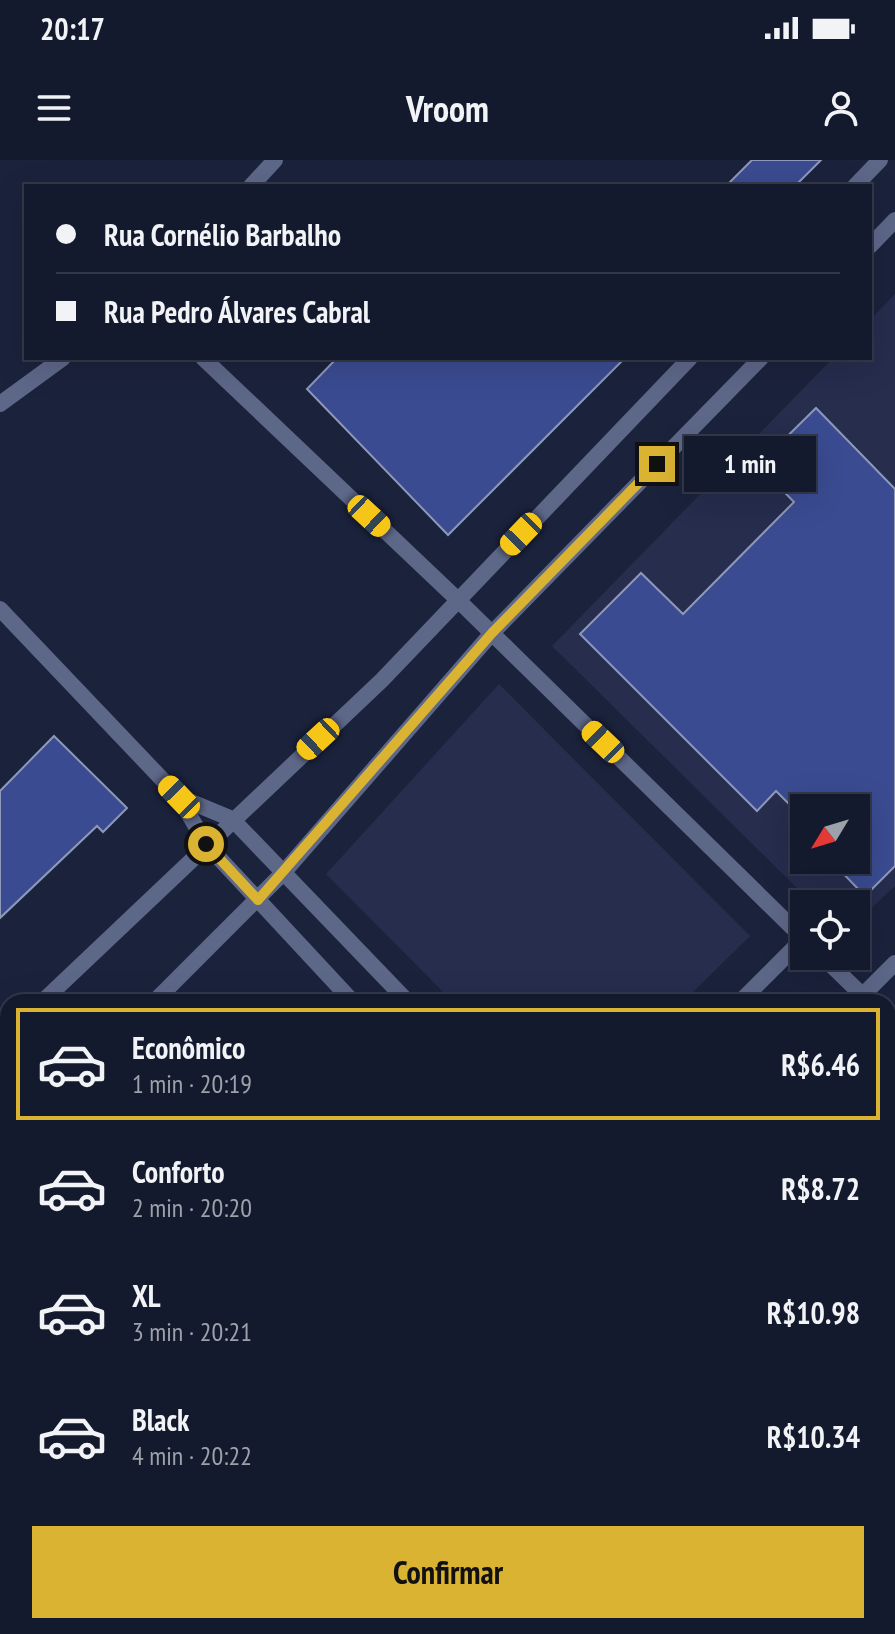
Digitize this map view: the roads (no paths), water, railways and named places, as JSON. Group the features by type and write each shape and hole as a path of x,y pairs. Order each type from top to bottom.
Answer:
{"street":[{"path":"253,184 275,160"},
{"path":"857,184 880,160"},
{"path":"872,244 895,220"},
{"path":"0,404 60,360"},
{"path":"205,360 458,600 790,924"},
{"path":"50,994 382,680 688,360"},
{"path":"162,994 284,872 492,633 759,360"},
{"path":"0,609 179,797 206,844 346,994"},
{"path":"179,797 232,819 400,994"},
{"path":"748,994 790,952"},
{"path":"864,994 895,963"},
{"path":"834,970 855,994"}]}
